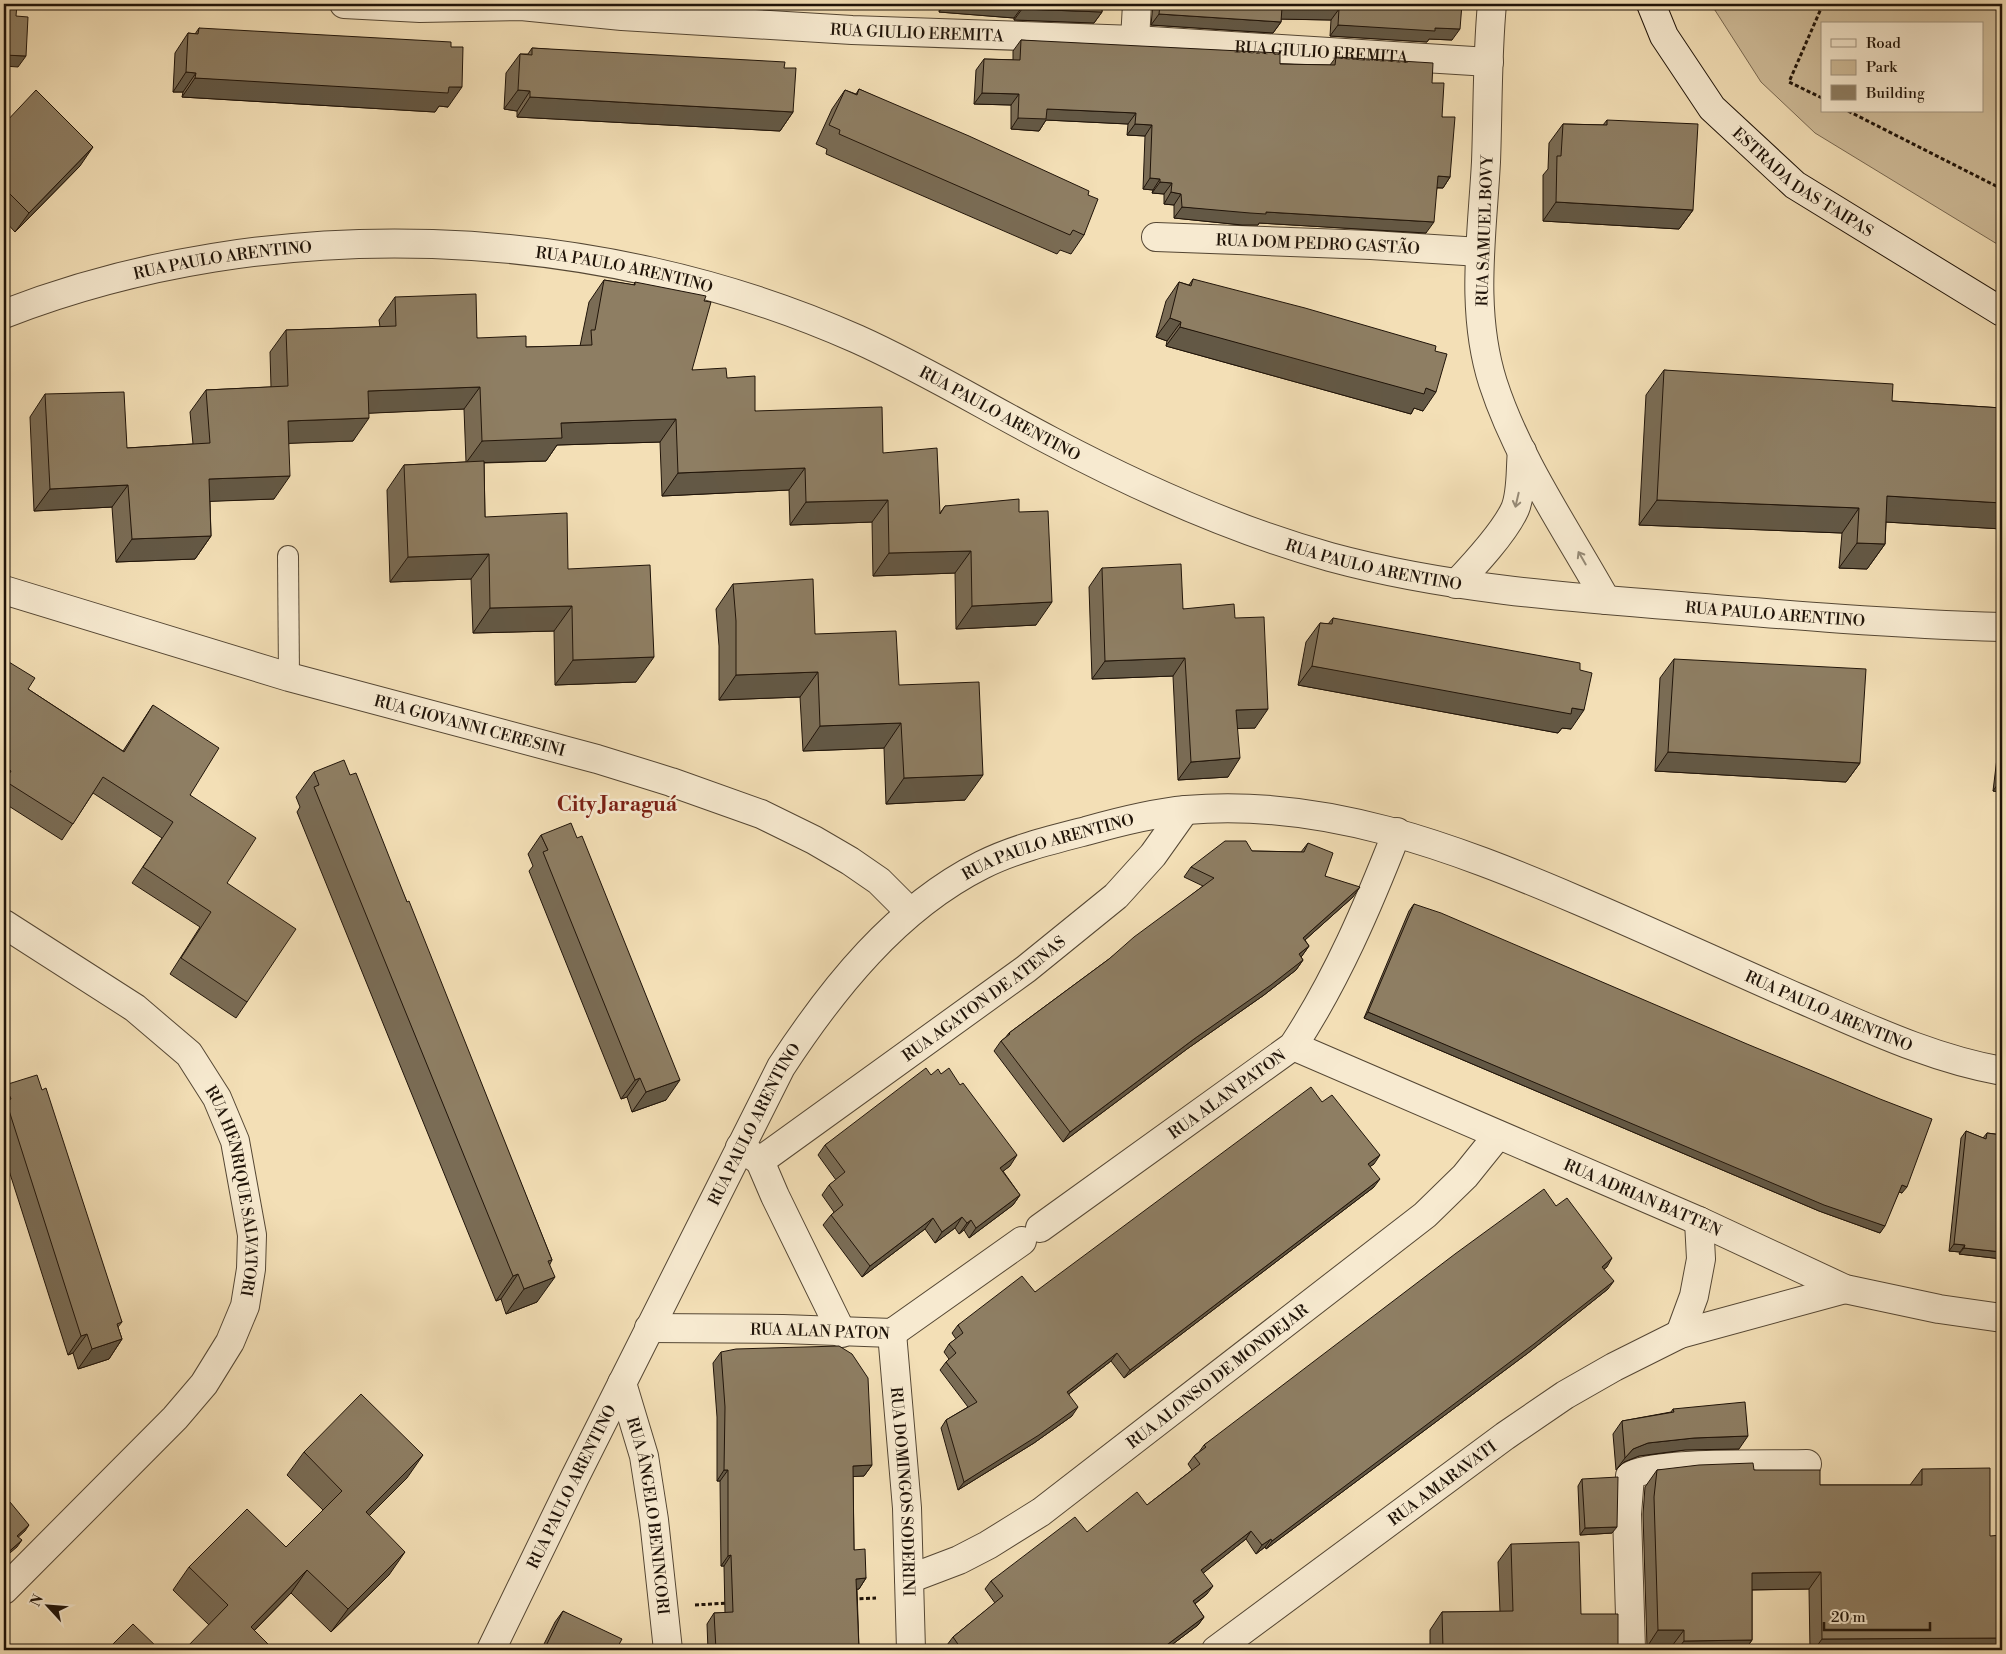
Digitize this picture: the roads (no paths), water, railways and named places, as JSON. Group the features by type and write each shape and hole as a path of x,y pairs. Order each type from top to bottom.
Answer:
{"street":[{"name":"RUA GIULIO EREMITA","path":"344,4 420,8 521,5 622,16 852,30 1135,40 1489,62"},
{"path":"1135,40 1137,4"},
{"name":"RUA SAMUEL BOVY","path":"1492,4 1480,252 1481,334 1493,382 1522,452 1606,600"},
{"name":"ESTRADA DAS TAIPAS","path":"1651,4 1664,36 1712,108 1795,185 2002,312"},
{"name":"RUA DOM PEDRO GASTÃO","path":"1156,237 1371,245 1480,252"},
{"name":"RUA PAULO ARENTINO","path":"4,314 63,294 170,264 238,254 325,246 440,243 544,253 629,267 727,291 856,338 1093,463 1234,524 1327,556 1456,584 1606,600 1906,624 2002,627"},
{"name":"RUA SAMUEL BOVY","path":"1456,584 1482,557 1515,509 1522,452"},
{"name":"RUA GIOVANNI CERESINI","path":"4,590 289,677 597,758 761,814 850,861 878,881 910,912"},
{"name":"RUA PAULO ARENTINO","path":"491,1650 649,1328 750,1154 781,1067 813,1018 864,960 910,912 942,888 984,864 1044,842 1118,822 1185,810 1241,808 1324,816 1397,832 1457,851 1512,872 1928,1053 2002,1071"},
{"name":"RUA AGATON DE ATENAS","path":"750,1154 1026,969 1108,902 1153,855 1185,810"},
{"name":"RUA ALAN PATON","path":"649,1328 783,1329 892,1333 1293,1046 1317,1009 1338,971 1397,832"},
{"name":"RUA HENRIQUE SALVATORI","path":"4,924 136,1008 189,1054 217,1098 235,1141 252,1235 251,1269 245,1306 230,1342 204,1384 175,1418 4,1590"},
{"name":"RUA ADRIAN BATTEN","path":"1293,1046 1699,1221 1845,1289 1939,1309 2002,1318"},
{"name":"RUA ALONSO DE MONDEJAR","path":"910,1588 988,1545 1041,1512 1116,1456 1426,1215 1465,1176 1498,1135"},
{"path":"750,1154 775,1196 842,1332"},
{"path":"1680,1334 1694,1296 1701,1259 1699,1221"},
{"name":"RUA AMARAVATI","path":"1216,1650 1505,1436 1590,1381 1680,1334 1845,1289"},
{"name":"RUA DOMINGOS SODERINI","path":"892,1333 907,1508 911,1650"},
{"name":"RUA ÂNGELO BENINCORI","path":"622,1383 644,1456 665,1606 668,1650"},
{"path":"1631,1650 1627,1514 1630,1476 1644,1470 1674,1467 1806,1464"}],"lane":[{"path":"288,556 289,677"}],"district":[{"name":"City Jaraguá","path":"617,804"}]}
